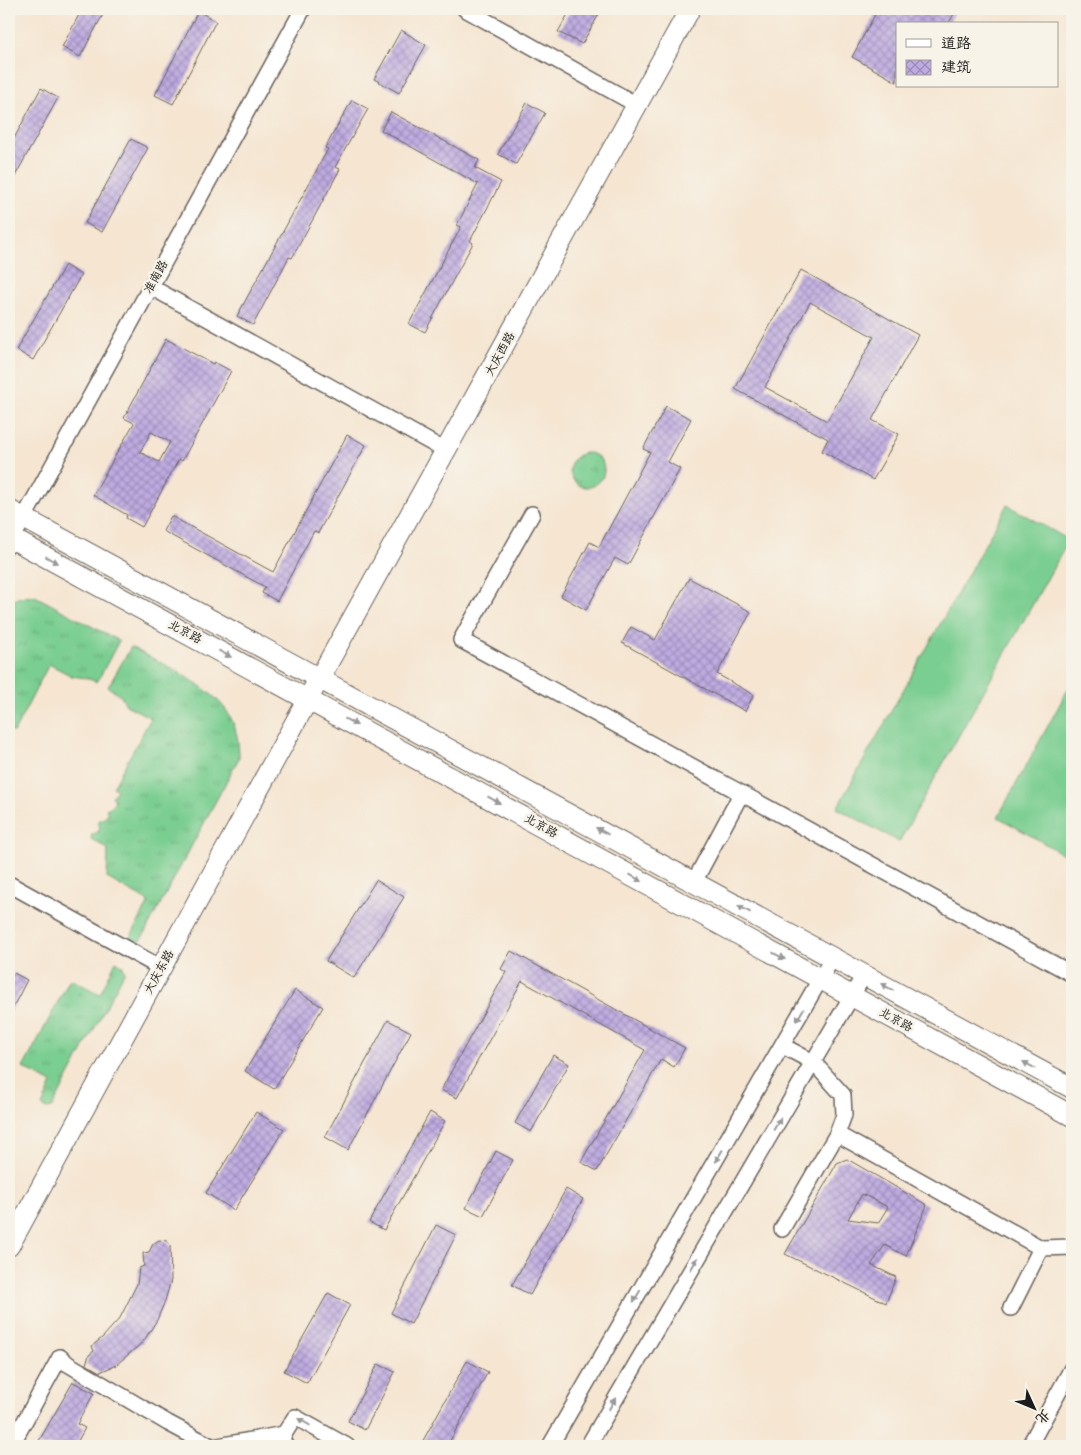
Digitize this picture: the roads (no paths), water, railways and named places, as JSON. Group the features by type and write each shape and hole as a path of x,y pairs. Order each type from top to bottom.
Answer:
{"main road":[{"name":"大庆西路","path":"308,699 690,9"},
{"name":"北京路","path":"16,514 1072,1088"},
{"name":"北京路","path":"10,540 308,699 1072,1116"},
{"name":"大庆东路","path":"9,1246 308,699"}],"street":[{"name":"准南路","path":"10,540 16,514 150,287 304,9"},
{"path":"465,9 637,105"},
{"path":"150,287 446,451"},
{"path":"532,514 461,640 1072,974"},
{"path":"694,882 742,794"},
{"path":"9,884 161,968"},
{"path":"550,1446 833,958"},
{"path":"588,1446 864,975"},
{"path":"782,1229 837,1134 844,1116 843,1095 813,1062 783,1046"},
{"path":"837,1134 1041,1248 1072,1247"},
{"path":"1011,1308 1041,1248"},
{"path":"11,1446 60,1357 68,1364 135,1404 212,1446"},
{"path":"1029,1446 1072,1368"},
{"path":"218,1446 285,1440 295,1416 347,1446"}]}
